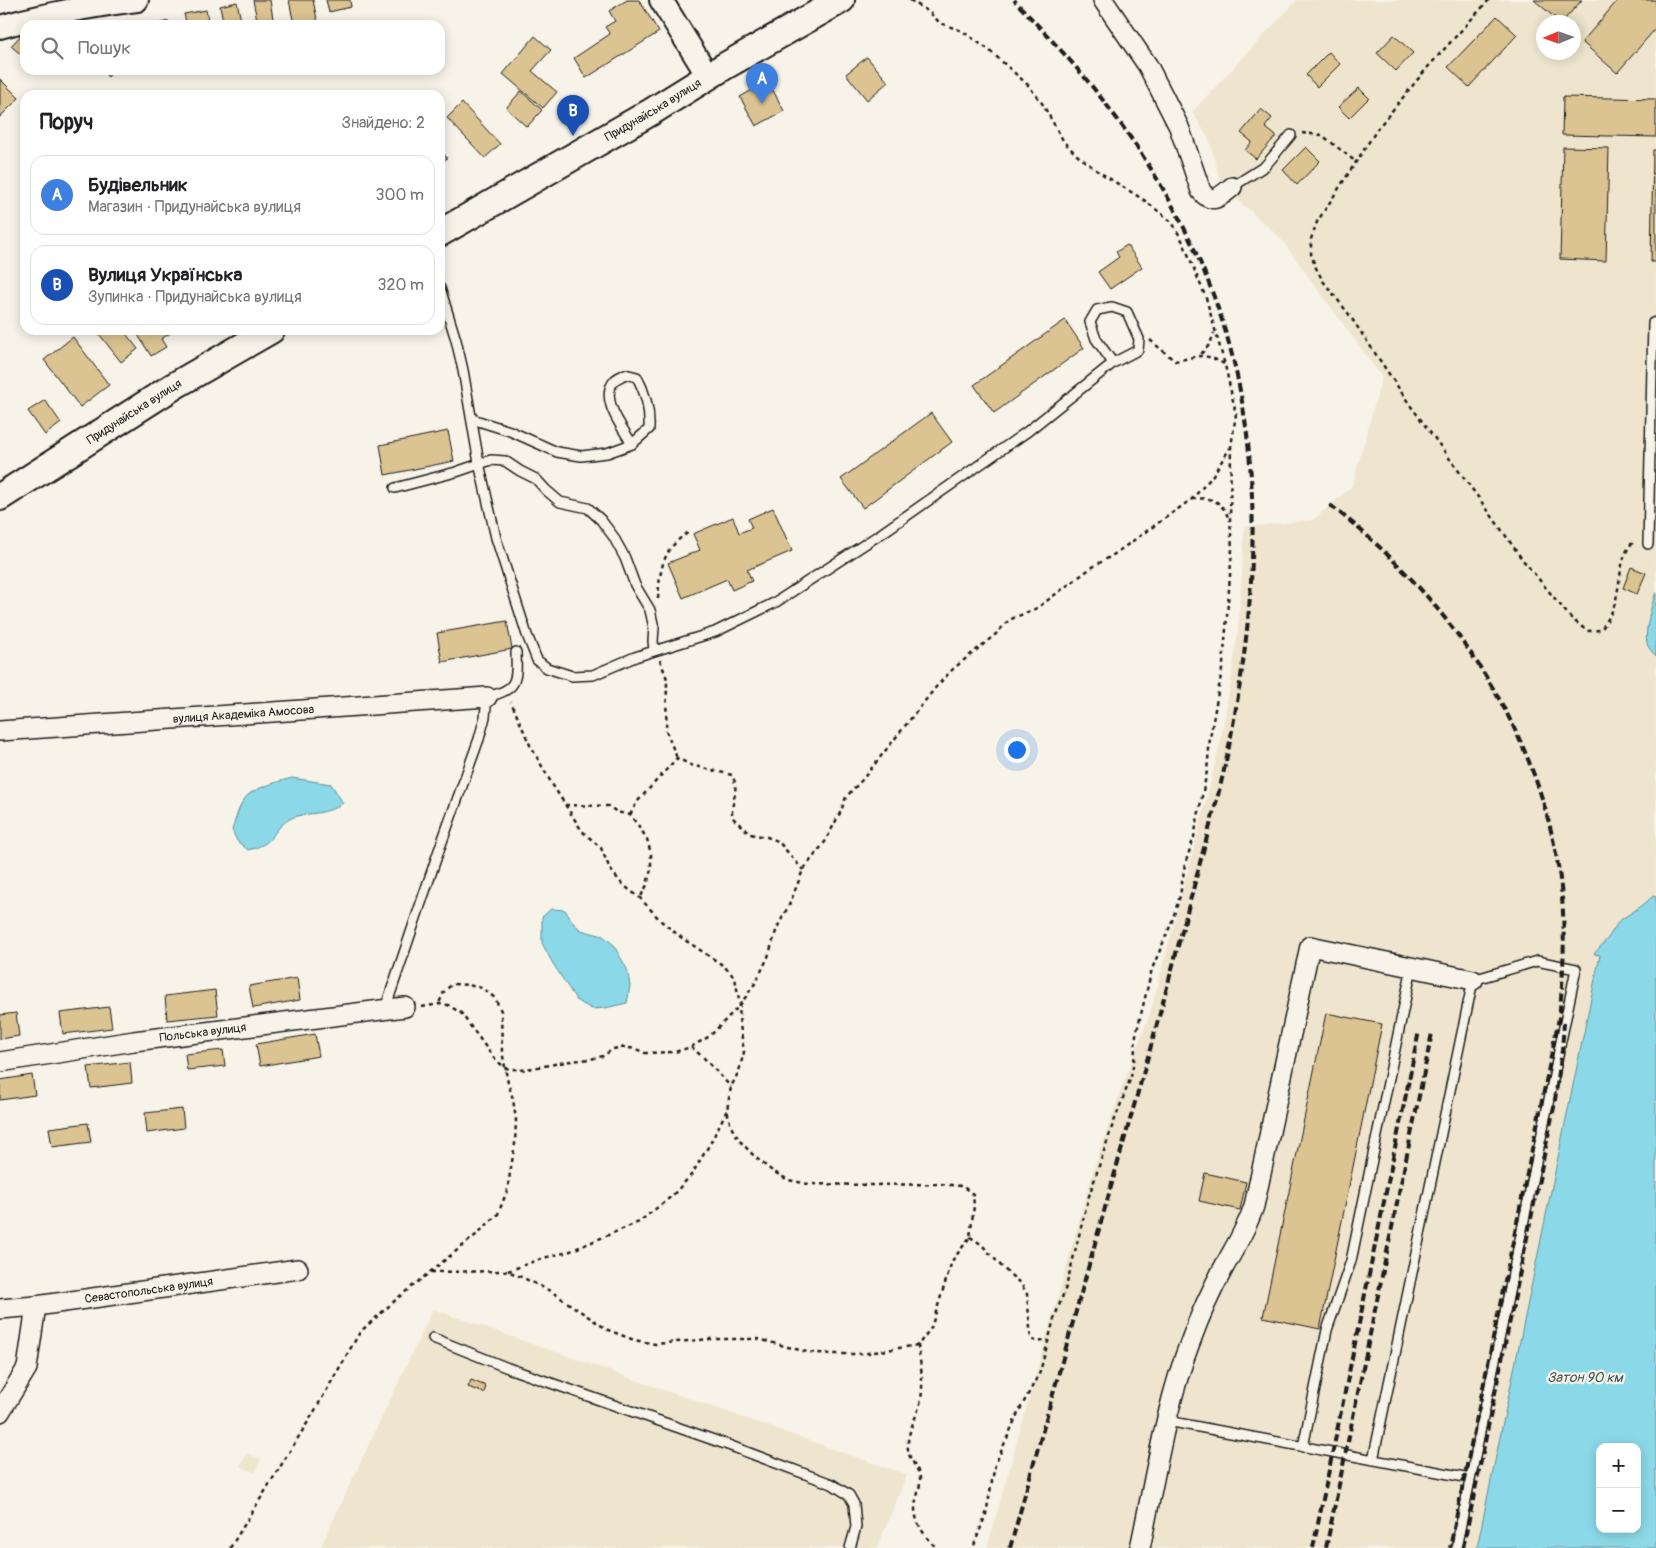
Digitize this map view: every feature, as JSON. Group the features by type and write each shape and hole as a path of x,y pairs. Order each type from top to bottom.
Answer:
{"main road":[{"name":"Придунайська вулиця","path":"445,230 841,0"},
{"name":"Придунайська вулиця","path":"0,497 174,386 262,335"}],"street":[{"path":"26,20 88,3 136,0"},
{"path":"661,0 708,76"},
{"path":"1103,0 1148,66 1179,127 1200,191 1206,198 1213,199 1221,196 1232,187"},
{"path":"0,27 20,22"},
{"name":"вулиця Академіка Амосова","path":"0,731 486,697"},
{"path":"1140,1548 1177,1381 1205,1304 1244,1232 1254,1206 1310,946 1473,980"},
{"name":"Польська вулиця","path":"0,1062 134,1041 405,1007"},
{"name":"Севастопольська вулиця","path":"0,1309 36,1306 298,1269"},
{"path":"0,1412 27,1368 36,1306"}],"lane":[{"path":"1232,187 1265,166 1290,135"},
{"path":"445,304 456,340 479,463 496,538 524,627 537,660 547,668 572,676 593,676 654,650 685,643 715,632 776,602 882,533 1028,431 1112,363 1138,350 1139,339 1127,312 1112,307 1098,310 1090,322 1096,339 1112,363"},
{"path":"1648,544 1653,324 1656,322"},
{"path":"472,419 510,431 557,452 581,456 607,453 632,444 649,429 650,410 644,391 637,376 625,374 615,380 609,392 611,406 632,444"},
{"path":"395,488 456,472 491,460 505,461 536,479 560,502 588,508 601,520 617,543 635,585 650,610 654,628 654,650"},
{"path":"385,1008 479,739 485,717 486,697 506,691 514,683 517,669 516,652"},
{"path":"1374,1460 1473,980 1537,961 1576,969 1456,1548"},
{"path":"1303,1447 1326,1330 1351,1261 1412,967"},
{"path":"433,1338 508,1368 728,1445 832,1484 849,1495 854,1504 856,1527 850,1548"},
{"path":"1167,1421 1470,1478"}],"path":[{"path":"910,0 940,23 962,31 989,50 1028,86 1042,103 1064,142 1078,156 1099,172 1144,200 1172,222 1183,242 1206,298 1225,365 1236,414 1230,448 1232,550 1222,664 1210,738 1207,771 1194,837 1185,864 1180,896 1171,924 1152,969 1136,1035 1131,1077 1089,1196 1066,1287 1048,1340 1040,1372 1018,1413 995,1465 986,1514 973,1548"},
{"path":"1489,0 1427,68 1378,128 1317,222 1311,239 1310,254 1324,281 1410,405 1522,559 1571,618 1587,631 1601,630 1612,614 1624,553 1631,544 1648,544"},
{"path":"1290,135 1302,133 1322,135 1356,162"},
{"path":"1201,354 1210,344 1215,332"},
{"path":"1139,339 1150,340 1175,360 1201,354 1209,356 1225,365"},
{"path":"405,1007 448,1005 461,1013 493,1057 505,1068 522,1070 571,1060 591,1059 603,1056 613,1049 623,1047 636,1048 645,1053 675,1052 692,1047 710,1036 740,1006 756,982 803,870 829,834 846,796 866,775 936,687 953,669 996,634 1009,620 1037,608 1091,568 1113,555 1192,499 1211,478 1230,448"},
{"path":"1192,499 1207,498 1218,502 1230,520"},
{"path":"650,610 658,601 660,570 666,553 677,539 688,532"},
{"path":"654,650 663,665 667,679 666,731 677,758 691,765 732,775 736,782 736,794 731,806 732,817 750,834 767,837 778,842 803,870"},
{"path":"431,1272 508,1271 544,1258 575,1250 639,1222 673,1195 692,1174 727,1110 731,1087 739,1071 744,1052 739,1018 740,1006 735,978 724,966 682,938 661,921 640,898 622,884 610,869 601,848 582,831 565,805 530,745 506,691"},
{"path":"630,815 637,802 677,758"},
{"path":"565,805 608,806 617,812 630,815 646,839 651,854 651,869 647,885 640,898"},
{"path":"230,1548 314,1412 360,1332 399,1297 476,1235 498,1214 507,1191 515,1144 516,1120 505,1068 501,1011 495,998 482,988 468,985 452,984 444,992 438,1004"},
{"path":"692,1047 731,1087"},
{"path":"508,1271 552,1292 608,1330 634,1340 655,1344 758,1339 806,1352 831,1354 862,1354 918,1345 931,1328 952,1261 970,1237 974,1206 973,1194 962,1186 941,1184 870,1186 808,1184 788,1180 754,1157 740,1141 731,1126 727,1110"},
{"path":"970,1237 981,1244 1021,1284 1027,1294 1031,1339 1038,1342 1048,1340"},
{"path":"918,1345 922,1378 921,1399 908,1433 908,1453 920,1477 915,1508 918,1523 926,1538 937,1548"}],"shaded area":[{"path":"1297,0 1656,0 1656,897 1653,896 1619,921 1594,954 1600,955 1477,1548 987,1548 1095,1165 1150,1014 1207,798 1220,743 1238,630 1244,527 1313,520 1352,486 1382,377 1280,238 1236,198 1235,191 1228,184 1221,183 1209,139 1192,112"},
{"path":"433,1309 907,1475 877,1548 320,1548"},
{"path":"247,1453 261,1459 255,1473 240,1466"}],"water":[{"path":"1656,592 1656,656 1648,647 1646,638 1652,603"},
{"path":"292,778 331,784 343,803 335,808 292,818 282,825 264,844 248,850 237,841 232,830 242,802 252,792"},
{"name":"Затон 90 км","path":"1653,896 1656,897 1656,1548 1477,1548 1600,955 1594,954 1619,921"},
{"path":"551,909 565,910 574,924 581,930 603,936 613,944 627,969 630,986 627,1003 592,1009 577,1001 542,943 542,917"}],"building":[{"path":"253,0 270,0 273,20 257,20"},
{"path":"289,0 313,0 317,20 293,20"},
{"path":"326,0 350,0 351,7 329,12"},
{"path":"627,0 639,0 659,32 586,78 574,58 610,34 605,27 615,21 609,11"},
{"path":"1534,0 1582,0 1568,15 1552,15"},
{"path":"1618,0 1656,0 1656,28 1617,73 1582,42"},
{"path":"237,2 241,20 223,20 220,6"},
{"path":"206,10 208,20 186,20 184,14"},
{"path":"1497,16 1517,35 1469,87 1448,67"},
{"path":"1394,35 1413,53 1396,71 1377,53"},
{"path":"20,36 20,54 11,46"},
{"path":"535,36 551,50 532,71 557,92 543,108 503,74"},
{"path":"1329,52 1340,64 1317,87 1306,75"},
{"path":"867,57 888,82 867,100 846,74"},
{"path":"0,79 19,98 0,117"},
{"path":"768,81 784,111 756,126 740,97"},
{"path":"1359,88 1369,98 1349,118 1338,107"},
{"path":"521,91 542,110 527,127 506,108"},
{"path":"1563,97 1656,99 1656,137 1562,135"},
{"path":"462,103 500,144 485,158 447,118"},
{"path":"1261,109 1272,118 1265,127 1276,136 1256,159 1245,150 1252,142 1241,133"},
{"path":"1306,147 1320,161 1297,185 1283,170"},
{"path":"1563,147 1609,148 1606,261 1560,259"},
{"path":"1653,150 1656,150 1656,262 1651,262"},
{"path":"1127,245 1142,267 1110,289 1098,272 1119,257 1116,252"},
{"path":"1065,320 1084,348 994,413 974,385"},
{"path":"100,335 127,335 138,349 121,362"},
{"path":"138,335 167,335 161,339 166,347 151,356"},
{"path":"73,337 109,385 80,407 44,360"},
{"path":"45,400 61,423 45,435 28,411"},
{"path":"931,413 952,442 863,508 841,479"},
{"path":"448,431 454,461 385,475 380,445"},
{"path":"773,508 792,551 747,570 752,581 732,590 727,579 683,598 668,563 700,550 693,534 733,517 739,533 752,528 748,519"},
{"path":"1631,567 1646,573 1637,594 1623,588"},
{"path":"507,621 512,649 442,662 437,633"},
{"path":"297,978 300,1000 253,1008 249,986"},
{"path":"215,990 218,1015 167,1020 165,996"},
{"path":"109,1007 112,1028 63,1034 60,1013"},
{"path":"16,1013 19,1036 0,1039 0,1015"},
{"path":"1326,1013 1382,1024 1320,1329 1263,1317"},
{"path":"315,1034 319,1056 260,1066 256,1044"},
{"path":"223,1050 225,1066 187,1070 185,1054"},
{"path":"130,1062 132,1083 91,1088 88,1067"},
{"path":"32,1075 35,1095 0,1100 0,1080"},
{"path":"182,1109 184,1128 147,1133 145,1113"},
{"path":"88,1123 91,1142 52,1147 49,1128"},
{"path":"1205,1173 1246,1182 1240,1210 1199,1201"},
{"path":"471,1380 486,1386 484,1393 468,1387"}],"railway":[{"path":"1010,1548 1155,1030 1222,778 1245,647 1250,600 1252,552 1252,504 1243,410 1234,363 1224,327 1198,258 1165,191 1124,129 1081,73 1014,0"},
{"path":"1330,505 1373,541 1413,581 1449,624 1482,670 1510,719 1532,770 1549,824 1560,879 1564,949 1559,1018 1450,1548"},
{"path":"1463,1548 1554,1107 1564,1023"},
{"path":"1313,1548 1419,1031"},
{"path":"1326,1548 1432,1033"}],"place":[{"name":"Будівельник","path":"762,104"},
{"name":"Вулиця Українська","path":"573,136"}]}
